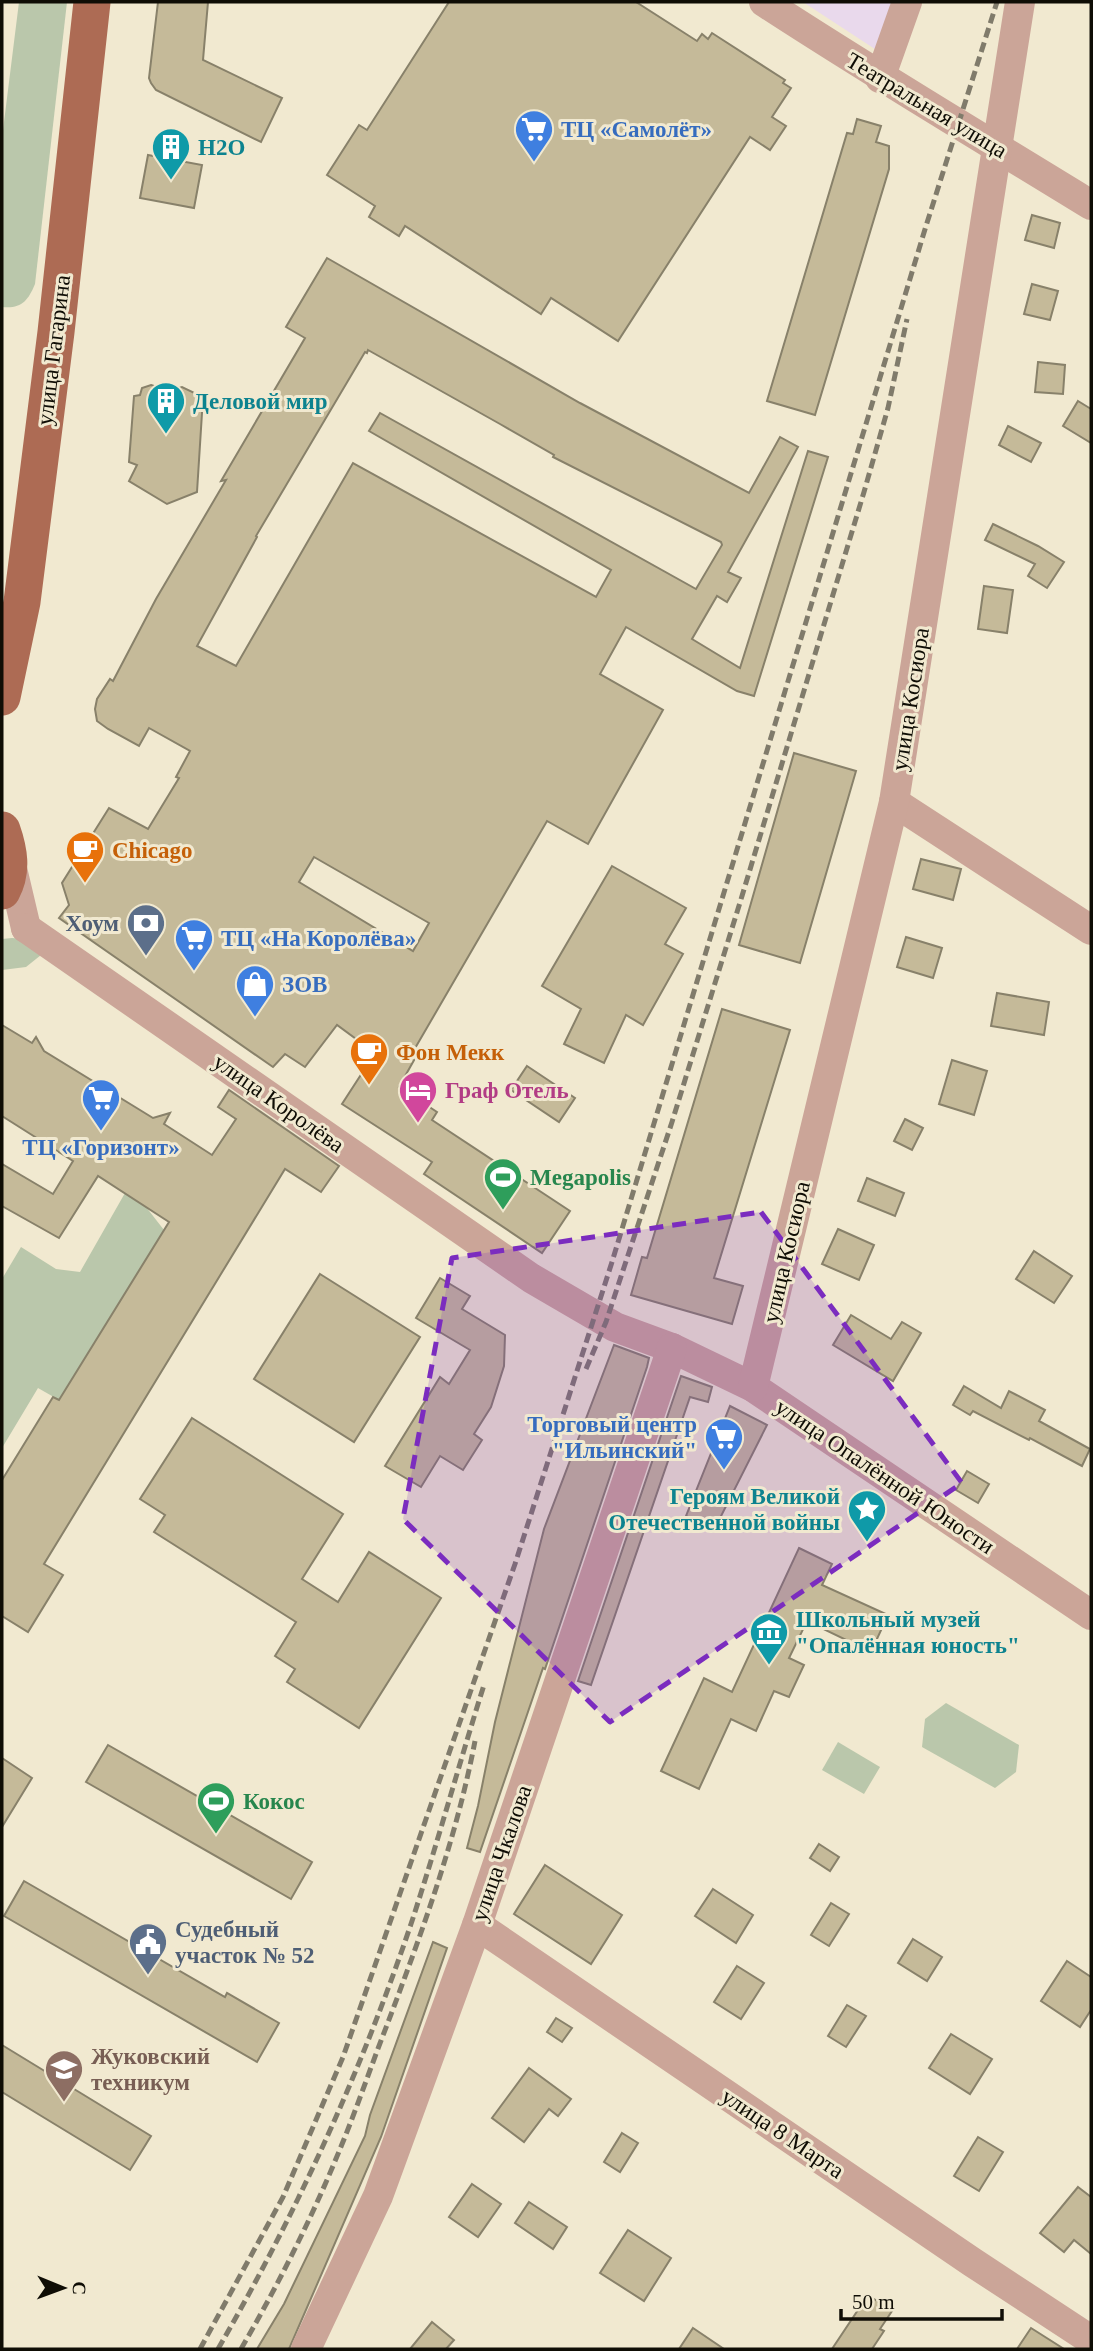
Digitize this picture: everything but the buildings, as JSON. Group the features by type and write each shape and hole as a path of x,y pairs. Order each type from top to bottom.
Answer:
{"main road":[{"name":"улица Гагарина","path":"2,697 23,589 56,332 92,2"}],"street":[{"name":"Театральная улица","path":"764,2 880,78 1091,205"},
{"path":"880,78 907,2"},
{"name":"улица Косиора","path":"754,1387 894,802 1020,2"},
{"path":"894,802 1091,930"},
{"path":"4,860 14,927"},
{"name":"улица Королёва","path":"14,927 531,1278 615,1327 672,1348"},
{"name":"улица Опалённой Юности","path":"672,1348 754,1387 1091,1615"},
{"name":"улица Чкалова","path":"306,2349 378,2196 477,1925 672,1348"},
{"name":"улица 8 Марта","path":"477,1925 1091,2340"}],"highlighted area":[{"path":"761,1212 962,1483 610,1722 403,1519 452,1258"}],"shaded area":[{"path":"803,2 896,2 881,53"}],"green space":[{"path":"19,2 67,2 35,284 23,303 14,307 2,307 2,138"},
{"path":"2,939 25,939 46,951 26,967 2,970"},
{"path":"125,1193 146,1207 164,1230 59,1400 38,1388 2,1448 2,1279 21,1247 56,1269 80,1272"},
{"path":"946,1703 1019,1745 1016,1772 995,1788 922,1747 925,1719"},
{"path":"838,1742 880,1767 864,1794 822,1770"}],"railway":[{"path":"200,2349 283,2197 343,2057 515,1564 612,1262 926,226 997,2"},
{"path":"586,1369 606,1322 672,1122 742,896 864,492 888,408 907,319"},
{"path":"218,2349 300,2194 371,2034 411,1924 484,1685"},
{"path":"241,2349 306,2226 352,2118 437,1885 458,1814 475,1741"}],"place":[{"name":"ТЦ «Самолёт»","path":"534,163"},
{"name":"H2O","path":"171,181"},
{"name":"Деловой мир","path":"166,435"},
{"name":"Chicago","path":"85,884"},
{"name":"Хоум","path":"146,957"},
{"name":"ТЦ «На Королёва»","path":"194,972"},
{"name":"ЗОВ","path":"255,1018"},
{"name":"Фон Мекк","path":"369,1086"},
{"name":"Граф Отель","path":"418,1124"},
{"name":"ТЦ «Горизонт»","path":"101,1132"},
{"name":"Megapolis","path":"503,1211"},
{"name":"Торговый центр \"Ильинский\"","path":"724,1471"},
{"name":"Героям Великой Отечественной войны","path":"867,1543"},
{"name":"Школьный музей \"Опалённая юность\"","path":"769,1666"},
{"name":"Кокос","path":"216,1835"},
{"name":"Судебный участок № 52","path":"148,1976"},
{"name":"Жуковский техникум","path":"64,2103"}]}
